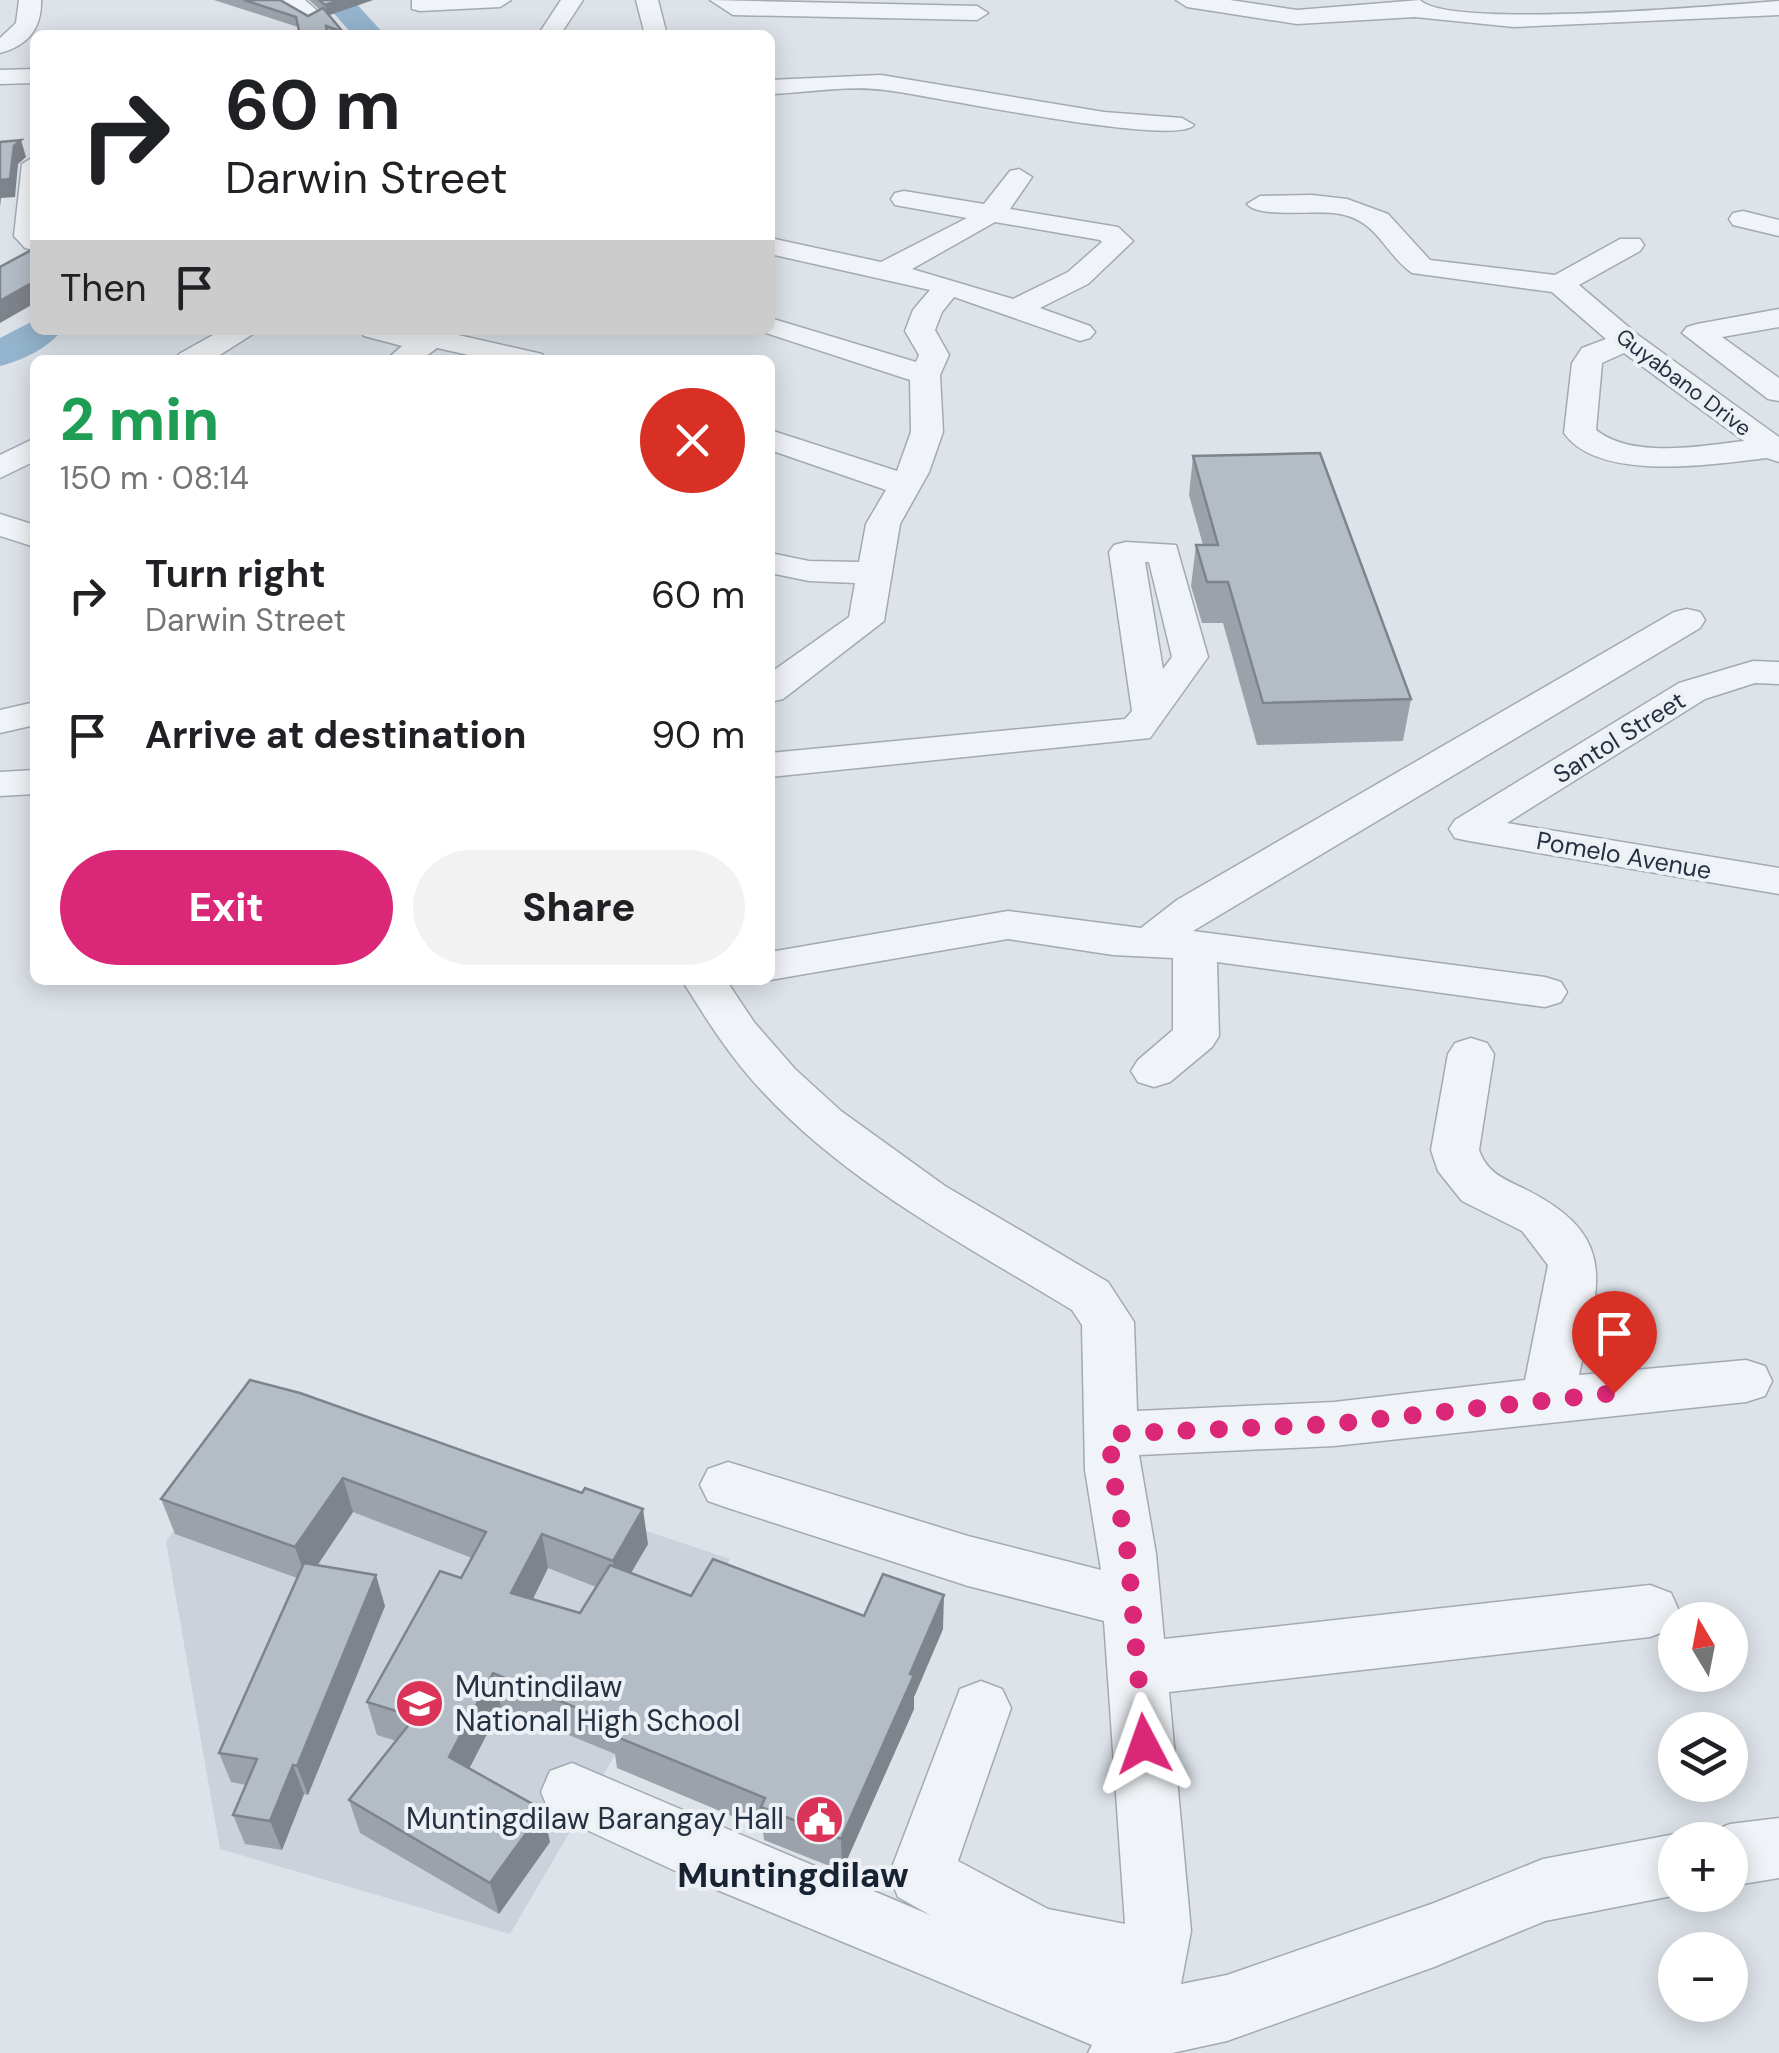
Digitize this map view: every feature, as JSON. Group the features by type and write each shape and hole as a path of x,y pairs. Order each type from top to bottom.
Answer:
{"street":[{"path":"0,46 21,36 31,16 30,0"},
{"path":"282,0 298,5 312,16"},
{"path":"420,4 500,0"},
{"path":"551,30 572,0"},
{"path":"648,0 655,30"},
{"path":"721,0 732,8 802,4 977,13"},
{"path":"1195,1 1254,0"},
{"path":"1195,1 1297,17 1412,5 1491,20 1572,20 1779,8"},
{"path":"0,77 30,76"},
{"path":"775,87 881,82 1104,119 1182,126"},
{"path":"887,270 940,247 1011,193 1020,177"},
{"path":"22,247 30,196"},
{"path":"904,199 1108,233 1119,240 1111,252 1078,278 1015,309"},
{"path":"1260,204 1349,207 1392,230 1411,261 1422,267 1560,284 1630,245"},
{"path":"1743,220 1779,228"},
{"path":"775,247 949,286 1080,332"},
{"name":"Guyabano Drive","path":"1560,284 1627,342 1776,450"},
{"path":"775,687 866,621 883,524 926,432 925,375 934,354 920,330 922,320 949,286"},
{"path":"1779,318 1697,333 1779,392"},
{"path":"775,328 925,375"},
{"path":"199,355 235,335"},
{"path":"394,335 501,355"},
{"path":"1627,342 1593,354 1586,362 1580,433 1585,440 1599,448 1648,455 1776,450"},
{"path":"775,441 858,466 904,486"},
{"path":"0,468 30,451"},
{"path":"775,564 809,571 877,572"},
{"path":"1150,942 1192,910 1687,620"},
{"name":"Santol Street","path":"1470,829 1692,691 1753,672 1779,673"},
{"path":"775,765 1128,733 1142,724 1151,711"},
{"path":"0,722 30,714"},
{"path":"0,784 30,782"},
{"name":"Pomelo Avenue","path":"1470,829 1778,876"},
{"path":"775,965 1008,925 1113,941 1195,945 1545,992"},
{"path":"1154,1071 1196,1036 1195,945"},
{"path":"707,985 724,1018 778,1080 894,1178 1090,1296 1102,1308 1108,1322 1112,1470 1128,1554 1158,1931 1129,2040"},
{"path":"1471,1054 1455,1150 1462,1172 1479,1188 1538,1218 1573,1261 1572,1284 1547,1398"},
{"path":"1110,1434 1334,1424 1547,1398 1746,1381"},
{"path":"728,1486 951,1556 1131,1603"},
{"path":"1138,1669 1650,1611"},
{"path":"981,1708 922,1875 1039,1940 1152,1962"},
{"path":"572,1792 1028,1988 1129,2040 1418,1941 1543,1890 1658,1868"},
{"path":"1748,1852 1779,1848"}],"shaded area":[{"name":"Muntindilaw National High School","path":"267,1404 730,1559 510,1934 220,1849 166,1541"}],"building":[{"path":"244,0 280,0 308,16 323,8 341,30 326,26 327,30 299,30 296,17"},
{"path":"21,140 14,146 10,179 0,180 0,142"},
{"path":"30,251 30,284 0,301 0,267"},
{"path":"1320,453 1411,699 1263,703 1228,582 1207,582 1196,545 1218,545 1193,456"},
{"path":"250,1380 300,1393 582,1493 585,1488 643,1509 613,1561 542,1534 511,1593 580,1613 610,1565 691,1596 713,1559 864,1616 883,1574 944,1595 910,1674 914,1675 841,1839 761,1807 765,1798 612,1735 618,1725 493,1673 449,1757 543,1810 490,1883 349,1800 415,1717 367,1702 440,1571 461,1578 486,1532 343,1478 295,1547 161,1499"},
{"path":"304,1563 376,1575 297,1766 293,1765 270,1821 233,1815 257,1759 219,1753"}],"waterway":[{"path":"337,0 365,30"},
{"path":"0,354 33,335"}],"place":[{"name":"Muntindilaw National High School","path":"420,1704"},
{"name":"Muntingdilaw Barangay Hall","path":"819,1819"}],"district":[{"name":"Muntingdilaw","path":"793,1875"}],"route":[{"path":"1144,1744 1128,1554 1112,1470 1110,1434 1334,1424 1614,1393"}]}
